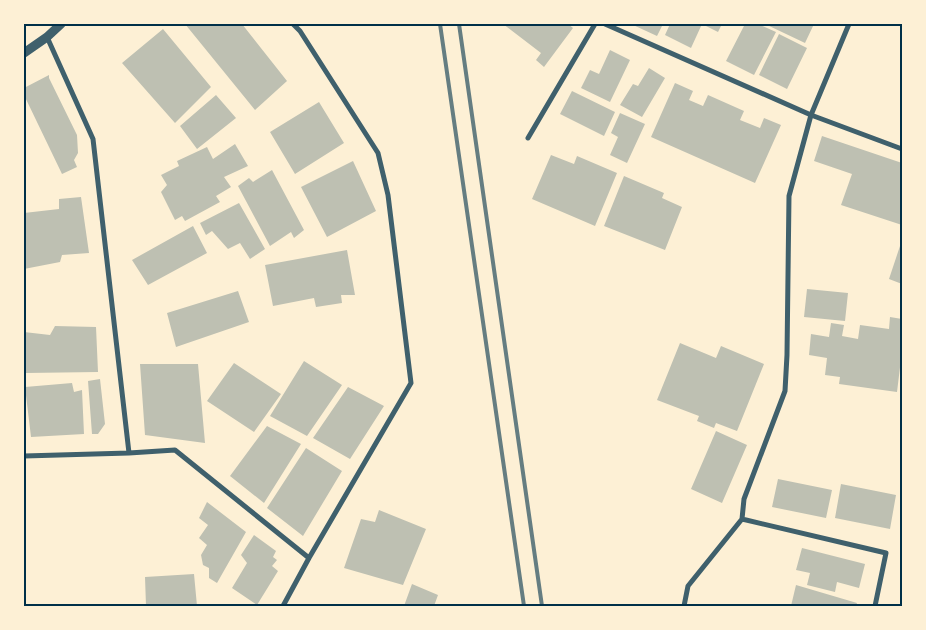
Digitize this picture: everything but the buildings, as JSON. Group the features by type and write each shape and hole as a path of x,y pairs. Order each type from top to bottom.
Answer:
{"street":[{"path":"24,53 62,24"},
{"path":"283,606 411,383 388,195 378,153 300,30 293,24"},
{"path":"528,138 595,24"},
{"path":"605,24 811,115 902,149"},
{"path":"684,606 688,586 742,519 744,499 785,392 788,355 789,196 811,115 849,24"},
{"path":"47,36 93,139 129,453"},
{"path":"24,456 175,450 309,558"},
{"path":"742,519 886,553 875,606"}],"railway":[{"path":"440,24 524,606"},
{"path":"459,24 542,606"}]}
